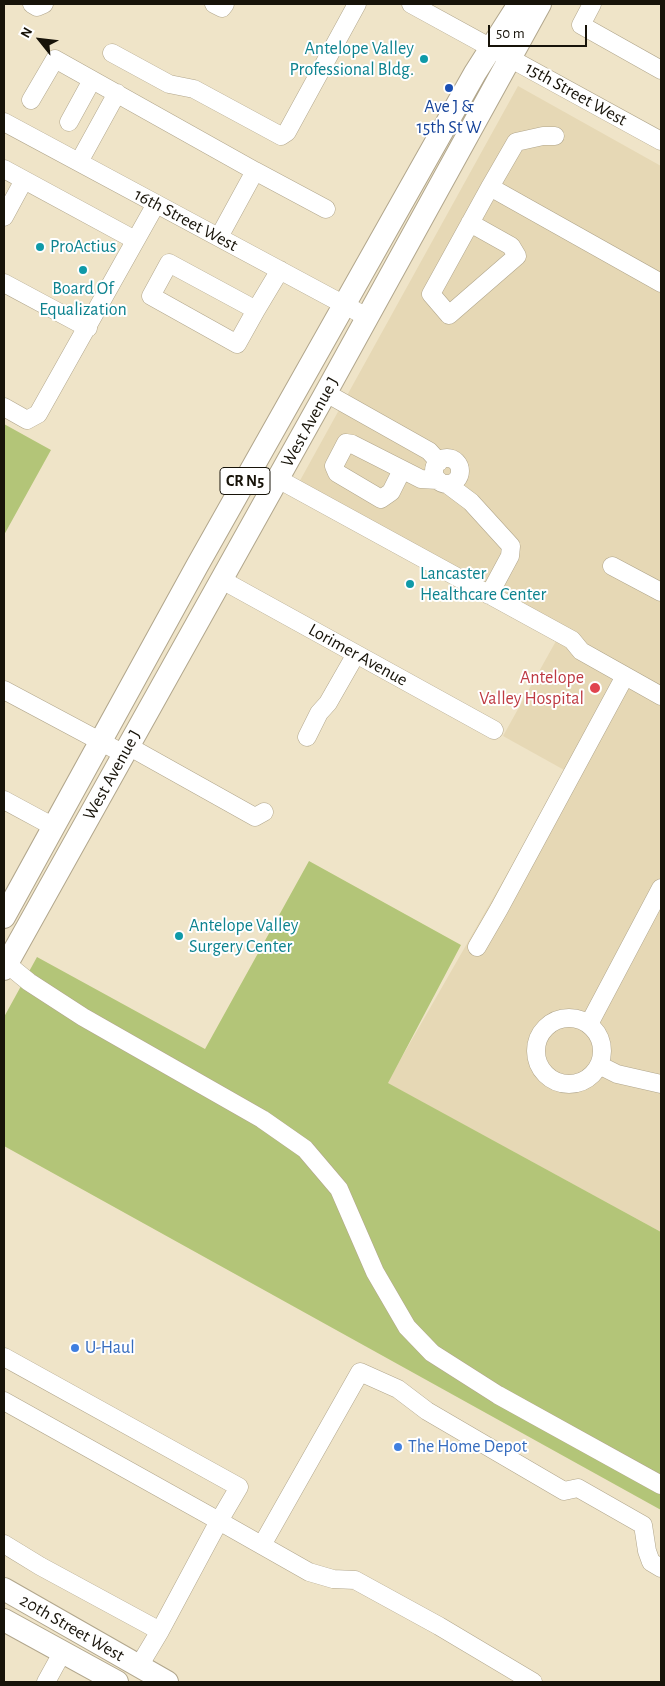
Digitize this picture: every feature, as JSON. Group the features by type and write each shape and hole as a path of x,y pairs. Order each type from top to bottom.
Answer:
{"main road":[{"name":"West Avenue J","path":"5,967 368,317 500,53 519,4"},
{"name":"West Avenue J","path":"4,918 197,566 344,304 500,53 540,4"},
{"path":"222,580 218,560 257,489 254,465"},
{"path":"175,664 175,638 203,588 197,566"},
{"name":"20th Street West","path":"4,1589 167,1682"},
{"path":"4,1602 41,1622 63,1622"},
{"name":"20th Street West","path":"4,1620 117,1682"},
{"path":"43,1642 72,1642 122,1670 139,1666"}],"street":[{"path":"32,4 37,7 44,4"},
{"path":"214,4 222,8 225,4"},
{"path":"112,53 169,84 194,89 281,136 287,132 357,4"},
{"name":"15th Street West","path":"411,4 661,141"},
{"path":"592,4 581,25 661,70"},
{"path":"31,100 55,59 326,209"},
{"path":"69,122 92,80"},
{"path":"79,162 117,93"},
{"name":"16th Street West","path":"4,122 368,317"},
{"path":"470,223 511,246 517,256 449,315 431,294 470,223 490,187 516,142 543,136 554,136"},
{"path":"4,169 134,240"},
{"path":"219,237 255,171"},
{"path":"4,217 24,180"},
{"path":"490,187 661,283"},
{"path":"4,407 27,420 38,414 88,328 134,240 156,204"},
{"path":"256,310 168,263 151,296 237,344 280,270"},
{"path":"4,283 88,328"},
{"path":"326,393 429,451 439,462"},
{"path":"402,470 421,479 442,482 455,482 458,479 460,467 454,460 442,460 439,462 434,473 442,482 471,502 511,546 510,556 488,595"},
{"path":"278,479 572,640 581,651 661,696"},
{"path":"612,566 661,592"},
{"name":"Lorimer Avenue","path":"222,580 494,730"},
{"path":"307,737 319,713 328,703 356,654"},
{"path":"476,947 499,909 625,676"},
{"path":"4,690 101,742 126,750 255,817 264,812"},
{"path":"4,800 54,828"},
{"path":"589,1024 661,888"},
{"path":"5,967 83,1017 262,1120 305,1149 339,1189 375,1272 407,1328 432,1354 498,1395 661,1485"},
{"path":"566,1018 582,1020 589,1024 601,1042 602,1050 599,1065 595,1072 582,1081 566,1084 552,1079 545,1074 538,1060 537,1044 540,1036 550,1024 566,1018"},
{"path":"599,1065 618,1074 661,1084"},
{"path":"4,1357 239,1487 139,1666"},
{"path":"262,1545 360,1372 398,1389 427,1411 564,1491 578,1488 642,1525 651,1562 661,1568"},
{"path":"4,1401 308,1572 333,1579 355,1580 440,1626 533,1682"},
{"path":"4,1544 40,1566 160,1631"},
{"path":"46,1682 62,1653"}],"shaded area":[{"name":"Antelope Valley Hospital","path":"518,86 661,166 661,1232 387,1083 566,771 503,736 556,641 292,495"}],"green space":[{"path":"4,424 51,450 4,535"},
{"path":"309,861 461,945 388,1083 661,1232 661,1510 4,1146 4,1017 37,957 205,1049"}],"place":[{"name":"Antelope Valley Professional Bldg.","path":"424,59"},
{"name":"Ave J & 15th St W","path":"449,88"},
{"name":"ProActius","path":"40,247"},
{"name":"Board Of Equalization","path":"83,270"},
{"name":"Lancaster Healthcare Center","path":"410,584"},
{"name":"Antelope Valley Hospital","path":"595,688"},
{"name":"Antelope Valley Surgery Center","path":"179,936"},
{"name":"U-Haul","path":"75,1348"},
{"name":"The Home Depot","path":"398,1447"}]}
